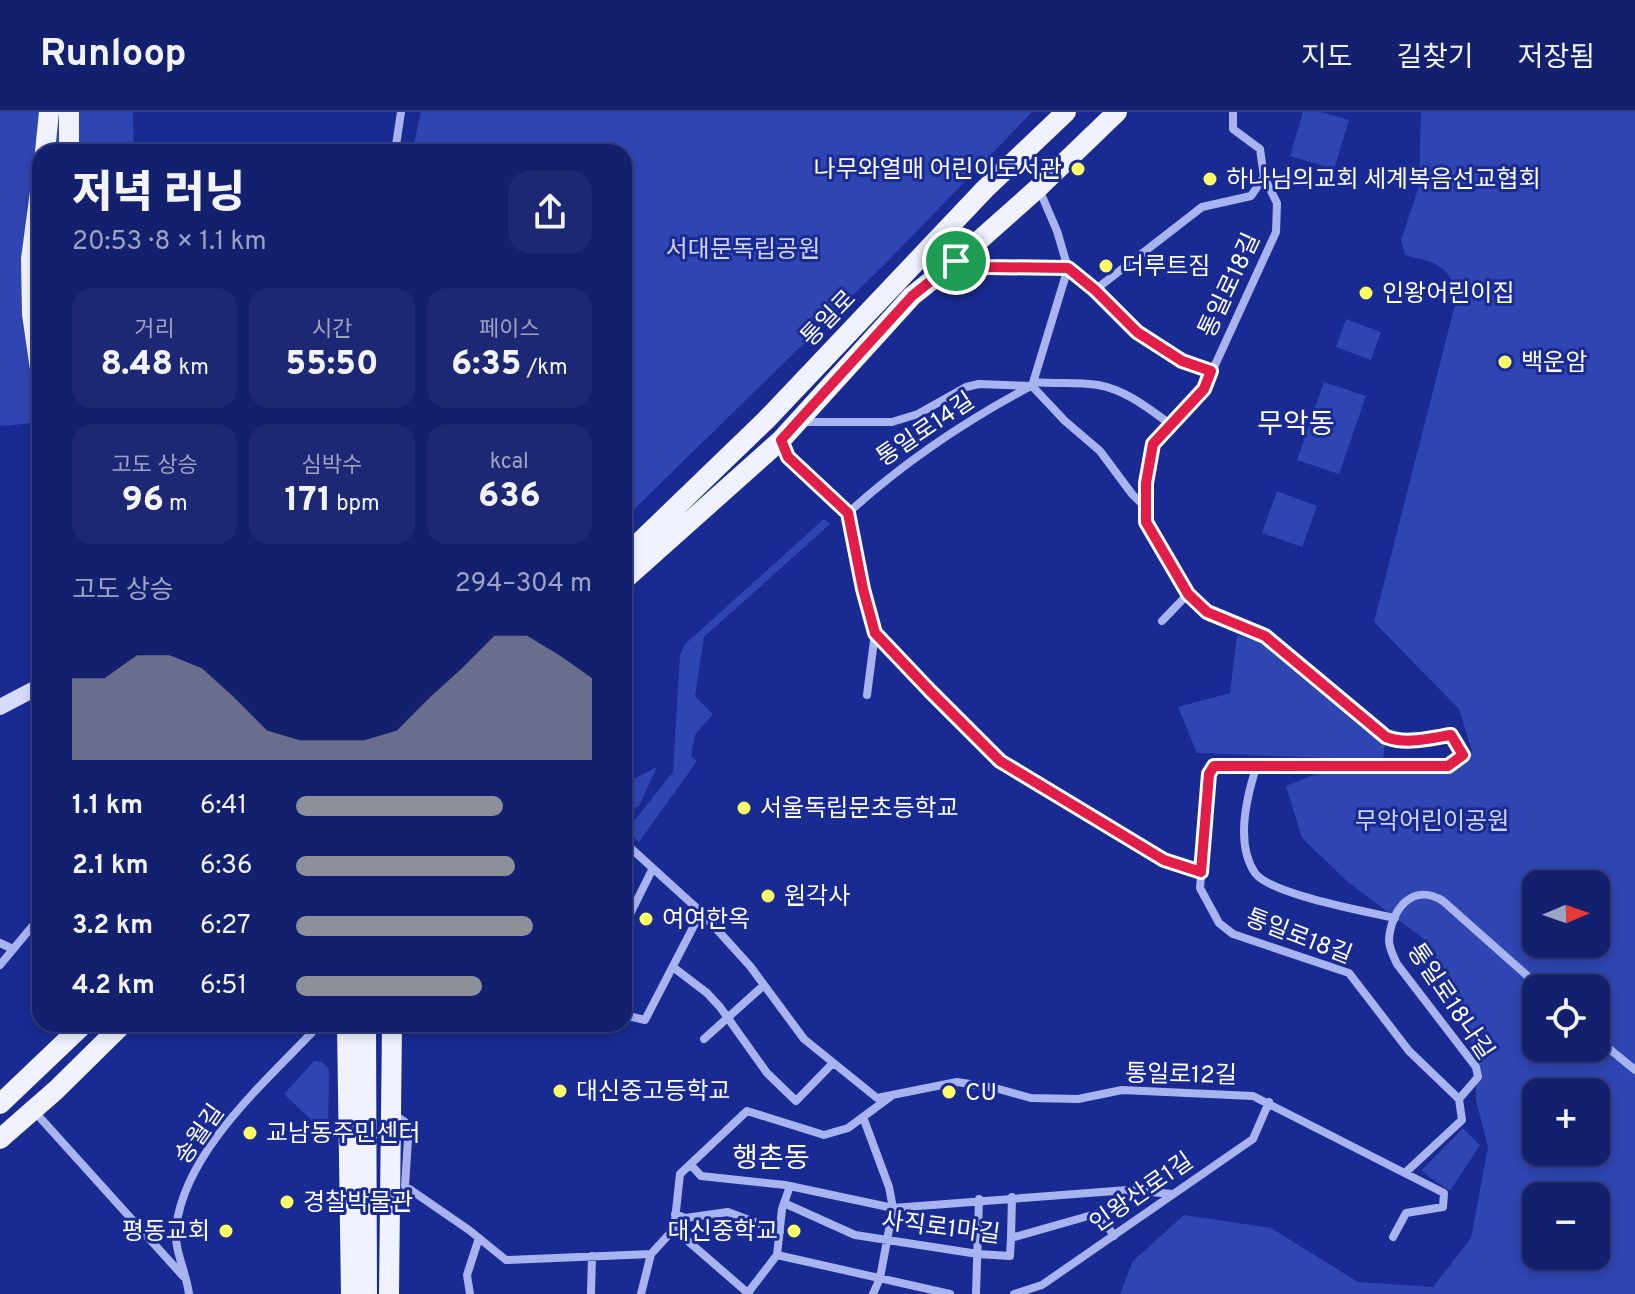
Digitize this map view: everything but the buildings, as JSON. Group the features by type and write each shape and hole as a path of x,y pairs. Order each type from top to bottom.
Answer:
{"main road":[{"path":"62,144 69,112"},
{"name":"통일로","path":"632,549 766,420 985,189 1066,112"},
{"name":"통일로","path":"632,573 781,440 912,296 1038,188 1117,112"},
{"path":"49,118 59,144"},
{"path":"32,252 32,314"},
{"path":"766,420 781,440"},
{"path":"0,707 32,690"},
{"path":"33,1111 8,1097 76,1032"},
{"path":"0,1139 115,1032"},
{"path":"348,1032 370,1289"},
{"path":"368,1032 383,1106"},
{"path":"379,1032 389,1294"},
{"path":"370,1289 391,1032"}],"street":[{"path":"396,144 401,112"},
{"name":"통일로18길","path":"1233,112 1233,129 1260,149 1264,177 1277,203 1276,232 1204,389 1153,444 1146,483 1146,522 1188,594 1207,612 1265,636 1386,737 1421,740 1451,735 1463,755 1448,766 1214,766 1209,774 1200,888 1219,923 1233,934 1349,973 1409,1051 1459,1099"},
{"path":"1095,290 1202,207 1251,196 1264,177"},
{"path":"1038,188 1057,231 1068,268 1033,384 1065,421 1100,451 1146,508"},
{"path":"956,261 986,267 1068,268 1137,332 1182,361 1211,371"},
{"name":"통일로14길","path":"798,422 892,422 918,414 966,387 979,384 1033,384 1098,385 1142,403 1170,424"},
{"name":"통일로14길","path":"848,513 919,455 986,410 1033,384"},
{"path":"781,440 788,457 848,513 875,633 867,695"},
{"path":"1162,621 1188,594"},
{"path":"875,633 1000,761 1164,860 1201,872"},
{"name":"통일로18나길","path":"1257,765 1247,794 1244,827 1255,873 1264,881 1301,896 1395,918"},
{"path":"632,849 701,912 764,985 804,1039 877,1098 893,1095"},
{"path":"632,910 653,868"},
{"name":"통일로18나길","path":"1459,1099 1478,1077 1476,1067 1397,964 1389,941 1399,907 1420,894 1432,894 1525,974"},
{"path":"632,1017 645,1020 701,912"},
{"path":"0,965 32,926"},
{"path":"0,943 13,949"},
{"path":"673,967 707,993 767,1073 796,1101 833,1063"},
{"path":"704,1039 764,985"},
{"name":"송월길","path":"189,1294 176,1245 176,1225 192,1172 211,1143 313,1032"},
{"path":"398,1032 383,1106 405,1122 408,1139 405,1186 506,1260 651,1254"},
{"path":"1610,1049 1635,1070"},
{"name":"통일로12길","path":"893,1095 957,1082 1031,1098 1078,1099 1122,1090 1253,1096 1444,1193 1443,1207 1406,1213 1393,1237"},
{"path":"641,1294 651,1254 674,1229 680,1174 747,1111 824,1135 848,1128 893,1095"},
{"path":"1406,1172 1462,1120 1459,1099"},
{"name":"인왕산로1길","path":"1014,1294 1042,1285 1253,1139 1269,1102"},
{"path":"33,1111 187,1281"},
{"path":"863,1117 889,1187 893,1208 880,1278 873,1294"},
{"path":"691,1165 701,1176 790,1186 893,1208 979,1199 1128,1190 1173,1194"},
{"path":"674,1229 748,1293 777,1255 784,1203 790,1186"},
{"path":"1011,1238 1012,1197"},
{"path":"976,1294 979,1199"},
{"name":"사직로1마길","path":"784,1203 855,1235 978,1254 1010,1256 1011,1238 1099,1213 1114,1236"},
{"path":"675,1214 685,1218 728,1212 780,1232"},
{"path":"470,1294 467,1275 479,1238"},
{"path":"777,1255 950,1294"},
{"path":"591,1294 592,1256"}],"green space":[{"path":"0,112 133,112 134,144 32,144 32,423 0,425"},
{"name":"서대문독립공원","path":"421,112 1032,112 886,263 632,511 632,144 414,144"},
{"path":"1303,112 1321,112 1349,120 1334,169 1290,156"},
{"name":"무악어린이공원","path":"1421,112 1635,112 1635,1294 1120,1294 1133,1261 1184,1215 1271,1228 1358,1282 1433,1287 1471,1238 1488,1147 1476,1100 1476,1060 1464,1016 1429,943 1348,882 1302,838 1286,786 1334,767 1404,769 1462,762 1472,751 1459,709 1374,622 1458,293 1438,265 1405,255 1401,240 1419,186"},
{"path":"1346,319 1381,332 1371,360 1336,347"},
{"path":"1324,382 1366,396 1339,474 1297,460"},
{"path":"1277,491 1317,506 1302,547 1262,533"},
{"path":"824,519 830,524 704,637 695,696 713,714 695,735 691,756 697,761 639,842 632,836 632,823 673,772 680,655 685,644"},
{"path":"1237,635 1260,642 1385,743 1383,760 1197,753 1178,707 1230,693"},
{"path":"657,767 639,806 632,809 632,780"},
{"path":"314,1061 322,1062 329,1069 328,1133 284,1094"},
{"path":"1463,1128 1480,1145 1450,1191 1421,1171"}],"place":[{"name":"나무와열매 어린이도서관","path":"1078,169"},
{"name":"하나님의교회 세계복음선교협회","path":"1210,179"},
{"name":"더루트짐","path":"1106,266"},
{"name":"인왕어린이집","path":"1366,293"},
{"name":"백운암","path":"1505,362"},
{"name":"서울독립문초등학교","path":"744,808"},
{"name":"원각사","path":"768,896"},
{"name":"여여한옥","path":"646,919"},
{"name":"대신중고등학교","path":"560,1091"},
{"name":"CU","path":"949,1092"},
{"name":"교남동주민센터","path":"250,1133"},
{"name":"경찰박물관","path":"287,1202"},
{"name":"평동교회","path":"226,1231"},
{"name":"대신중학교","path":"794,1231"}],"district":[{"name":"무악동","path":"1296,423"},
{"name":"행촌동","path":"771,1157"}],"route":[{"path":"956,261 986,267 1068,268 1137,332 1182,361 1211,371 1204,389 1153,444 1146,483 1146,522 1188,594 1207,612 1265,636 1386,737 1421,740 1451,735 1463,755 1448,766 1214,766 1209,774 1201,872 1164,860 1000,761 875,633 848,513 788,457 781,440 912,296 956,261"}]}
